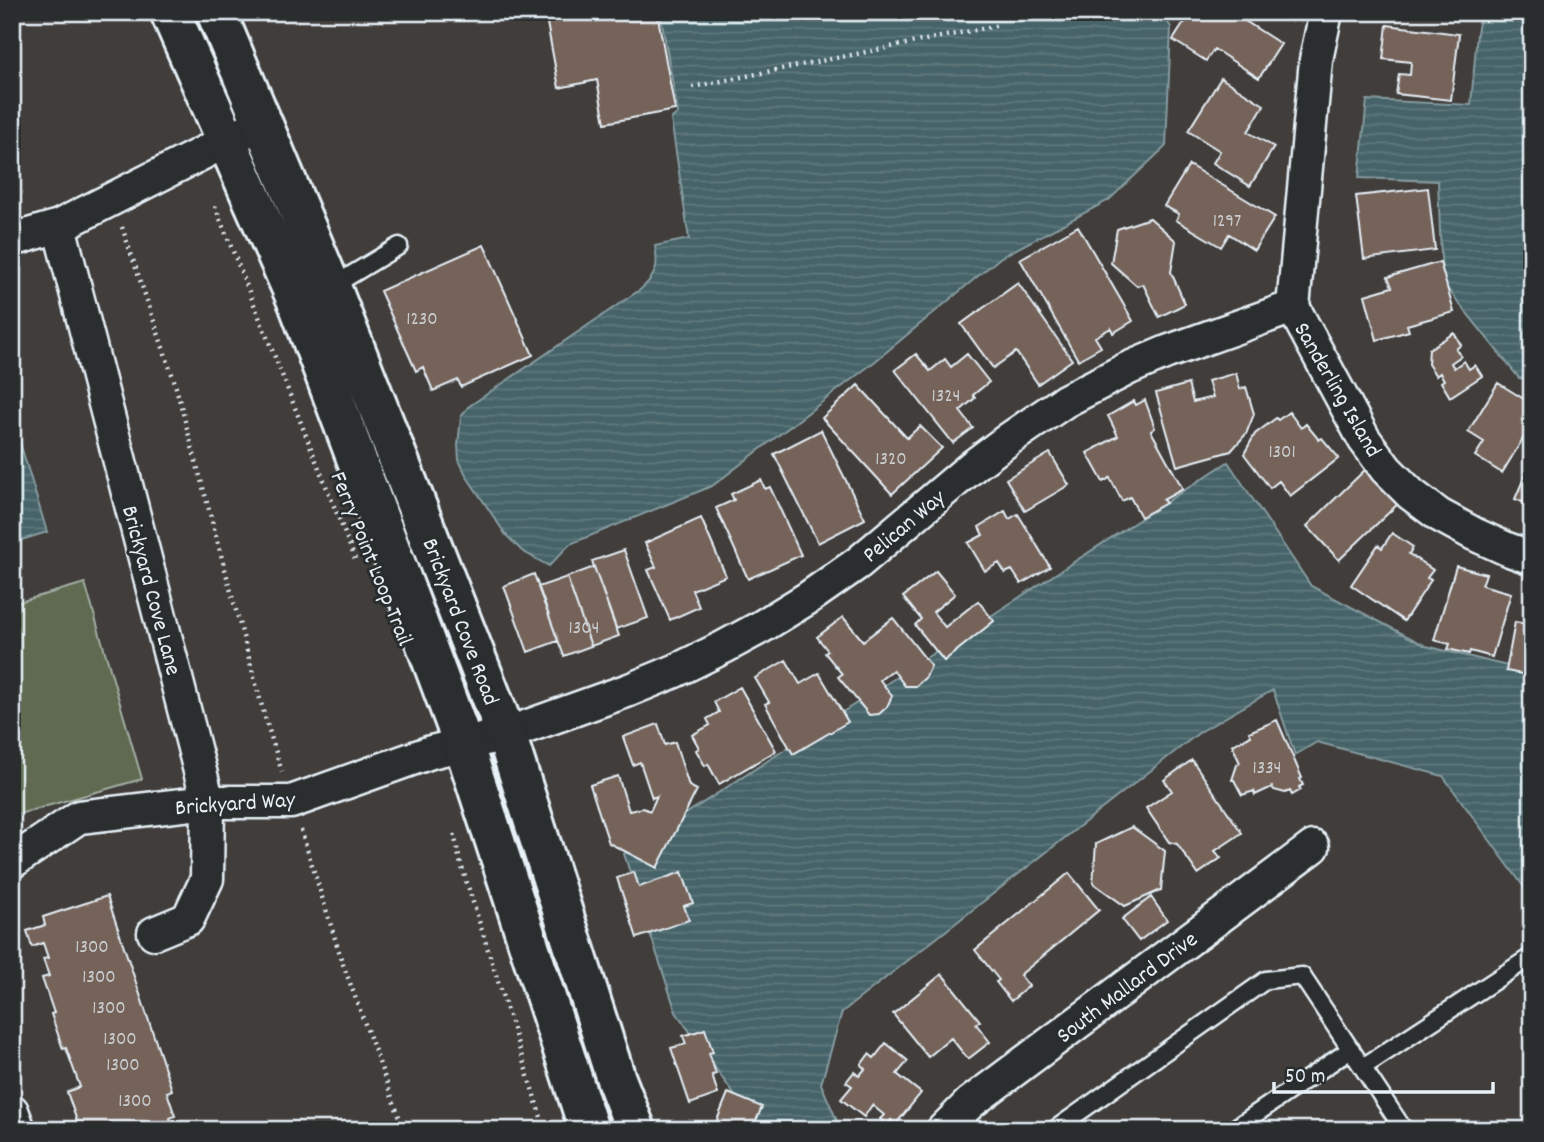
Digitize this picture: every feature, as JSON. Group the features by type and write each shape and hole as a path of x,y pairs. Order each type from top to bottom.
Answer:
{"street":[{"name":"Brickyard Cove Road","path":"170,12 211,149 299,303 464,746 589,1130"},
{"name":"Brickyard Cove Road","path":"216,12 331,287 506,734 616,1079 636,1130"},
{"name":"Sanderling Island","path":"1326,12 1316,60 1293,307 1364,439 1386,469 1411,494 1439,515 1474,534 1532,558"},
{"path":"12,240 59,226 262,123"},
{"name":"Brickyard Cove Lane","path":"59,226 208,802 207,879 188,919 154,933"},
{"name":"Pelican Way","path":"464,746 506,734 629,690 724,647 761,627 858,563 973,466 1065,401 1167,352 1293,307"},
{"name":"Brickyard Way","path":"12,862 79,817 208,802 291,802 431,752 464,746"},
{"name":"South Mallard Drive","path":"943,1130 970,1103 1313,846"},
{"path":"12,1111 19,1130"}],"lane":[{"path":"331,287 399,246"},
{"path":"1363,1067 1532,956"},
{"path":"1054,1130 1266,980 1302,976 1404,1130"},
{"path":"1232,1130 1351,1049"}],"path":[{"path":"692,87 1000,25"},
{"name":"Ferry Point Loop Trail","path":"211,149 360,571"},
{"path":"113,199 174,380 264,714 291,802 343,964 404,1130"},
{"path":"453,827 460,861 545,1130"}],"green space":[{"path":"85,583 142,779 12,816 12,604"}],"water":[{"path":"660,12 1160,12 1171,27 1166,146 1109,200 1001,257 873,363 712,486 570,544 549,566 522,551 506,535 467,477 459,460 461,417 468,407 641,289 655,270 655,246 689,239 671,119 678,113"},
{"path":"1481,12 1532,12 1532,380 1519,378 1442,282 1438,181 1359,178 1367,100 1471,105"},
{"path":"18,436 47,532 12,543 12,438"},
{"path":"1228,462 1311,586 1426,646 1532,672 1532,898 1443,776 1317,742 1295,755 1273,690 1200,732 842,1012 821,1084 838,1123 821,1130 759,1130 676,1012 624,854"}],"building":[{"path":"545,12 657,12 675,110 605,123 597,80 559,88"},
{"path":"1191,12 1231,12 1281,44 1259,78 1214,49 1206,61 1173,40"},
{"path":"1387,25 1459,34 1451,100 1396,94 1399,74 1410,75 1411,62 1383,59"},
{"path":"1221,78 1264,105 1248,132 1274,147 1250,186 1213,163 1220,151 1188,131"},
{"path":"1189,165 1275,217 1254,250 1229,234 1221,247 1176,220 1179,214 1164,206"},
{"path":"1428,188 1435,250 1364,259 1356,196"},
{"path":"1150,218 1176,241 1171,272 1185,304 1159,317 1143,284 1137,286 1111,263 1117,229"},
{"path":"1078,226 1133,321 1113,333 1111,328 1095,337 1101,347 1078,360 1020,259"},
{"path":"484,245 533,355 461,387 458,380 433,391 423,367 416,371 380,291"},
{"path":"1440,262 1454,312 1407,325 1409,331 1377,340 1365,295 1392,287 1388,277"},
{"path":"1018,283 1072,360 1038,384 1016,352 993,368 961,324"},
{"path":"1454,333 1461,345 1456,349 1461,356 1451,363 1454,368 1464,361 1469,369 1475,365 1482,376 1450,397 1441,382 1444,380 1440,373 1436,376 1428,364 1429,349"},
{"path":"916,354 930,371 945,359 951,367 967,354 989,382 973,395 975,398 960,411 973,428 953,443 895,370"},
{"path":"1236,373 1240,389 1246,387 1254,414 1246,434 1231,451 1177,466 1156,393 1188,384 1193,402 1213,397 1208,381"},
{"path":"1498,383 1532,404 1532,424 1502,473 1475,456 1484,442 1468,432"},
{"path":"858,385 907,438 920,426 942,448 892,494 822,418"},
{"path":"1145,400 1155,428 1151,431 1183,489 1163,500 1166,503 1141,517 1130,497 1122,501 1110,478 1103,482 1087,453 1118,436 1108,416 1134,401 1136,405"},
{"path":"1289,412 1301,428 1306,424 1339,458 1290,496 1279,481 1270,488 1244,454 1255,434"},
{"path":"821,430 865,519 818,543 774,454"},
{"path":"1050,453 1069,485 1025,511 1006,479"},
{"path":"1532,459 1532,506 1515,499"},
{"path":"1368,467 1401,501 1339,560 1307,526"},
{"path":"761,480 765,489 770,487 801,555 748,579 716,508 734,500 731,494"},
{"path":"1005,511 1009,519 1018,514 1050,567 1021,584 1012,570 1005,573 999,563 985,571 968,543 983,535 979,527"},
{"path":"701,518 726,576 692,590 699,607 670,620 648,570 656,567 645,543"},
{"path":"1392,533 1413,547 1409,554 1433,570 1427,578 1431,580 1404,621 1351,585 1378,545 1382,548"},
{"path":"624,550 648,618 616,629 592,561"},
{"path":"1456,566 1486,574 1482,585 1511,593 1492,657 1448,649 1450,644 1434,640"},
{"path":"594,567 619,636 591,646 567,577"},
{"path":"936,571 955,594 933,612 945,627 978,601 994,621 944,661 915,625 921,619 903,597"},
{"path":"534,574 558,641 528,652 504,586"},
{"path":"567,577 591,646 564,656 538,587"},
{"path":"843,617 863,641 893,618 931,666 926,677 916,686 905,686 893,670 880,680 892,696 887,707 879,714 869,715 838,677 842,674 825,653 828,651 817,637"},
{"path":"1515,622 1532,625 1532,676 1506,671"},
{"path":"786,660 800,684 819,673 848,722 793,754 765,704 769,702 755,678"},
{"path":"740,687 776,751 719,784 696,750 699,748 692,735 710,725 707,719 719,712 714,702"},
{"path":"1277,720 1302,778 1300,779 1303,785 1299,787 1301,790 1292,795 1290,791 1285,793 1272,787 1255,795 1254,791 1242,795 1232,780 1240,763 1232,745 1251,736 1249,732"},
{"path":"658,724 665,745 675,742 689,786 697,790 657,868 609,843 590,785 618,776 629,811 643,808 650,811 657,796 652,798 640,762 633,765 623,737"},
{"path":"1192,760 1242,833 1215,851 1221,858 1198,874 1177,844 1169,842 1146,808 1172,791 1164,780"},
{"path":"1132,827 1165,851 1161,890 1125,906 1093,883 1096,844"},
{"path":"634,872 639,887 682,872 693,903 684,906 689,920 637,938 617,878"},
{"path":"1069,873 1099,910 1020,975 1029,986 1011,1001 996,982 999,980 975,950"},
{"path":"107,896 172,1090 167,1092 175,1116 170,1118 173,1130 80,1130 67,1092 80,1087 66,1048 63,1049 42,978 49,976 43,959 48,958 43,943 32,947 27,931 45,925 43,917"},
{"path":"1151,897 1167,920 1139,941 1122,919"},
{"path":"942,974 980,1021 976,1024 990,1042 968,1059 951,1038 928,1057 893,1014"},
{"path":"705,1029 713,1052 709,1053 716,1074 712,1075 718,1094 690,1104 671,1048 686,1044 683,1036"},
{"path":"886,1043 908,1061 897,1074 921,1093 896,1124 891,1120 887,1125 880,1119 884,1115 872,1105 864,1117 841,1099 852,1086 846,1082 854,1072 859,1076 865,1069 861,1065 869,1054 874,1058"},
{"path":"728,1093 762,1107 752,1130 713,1130"}]}
